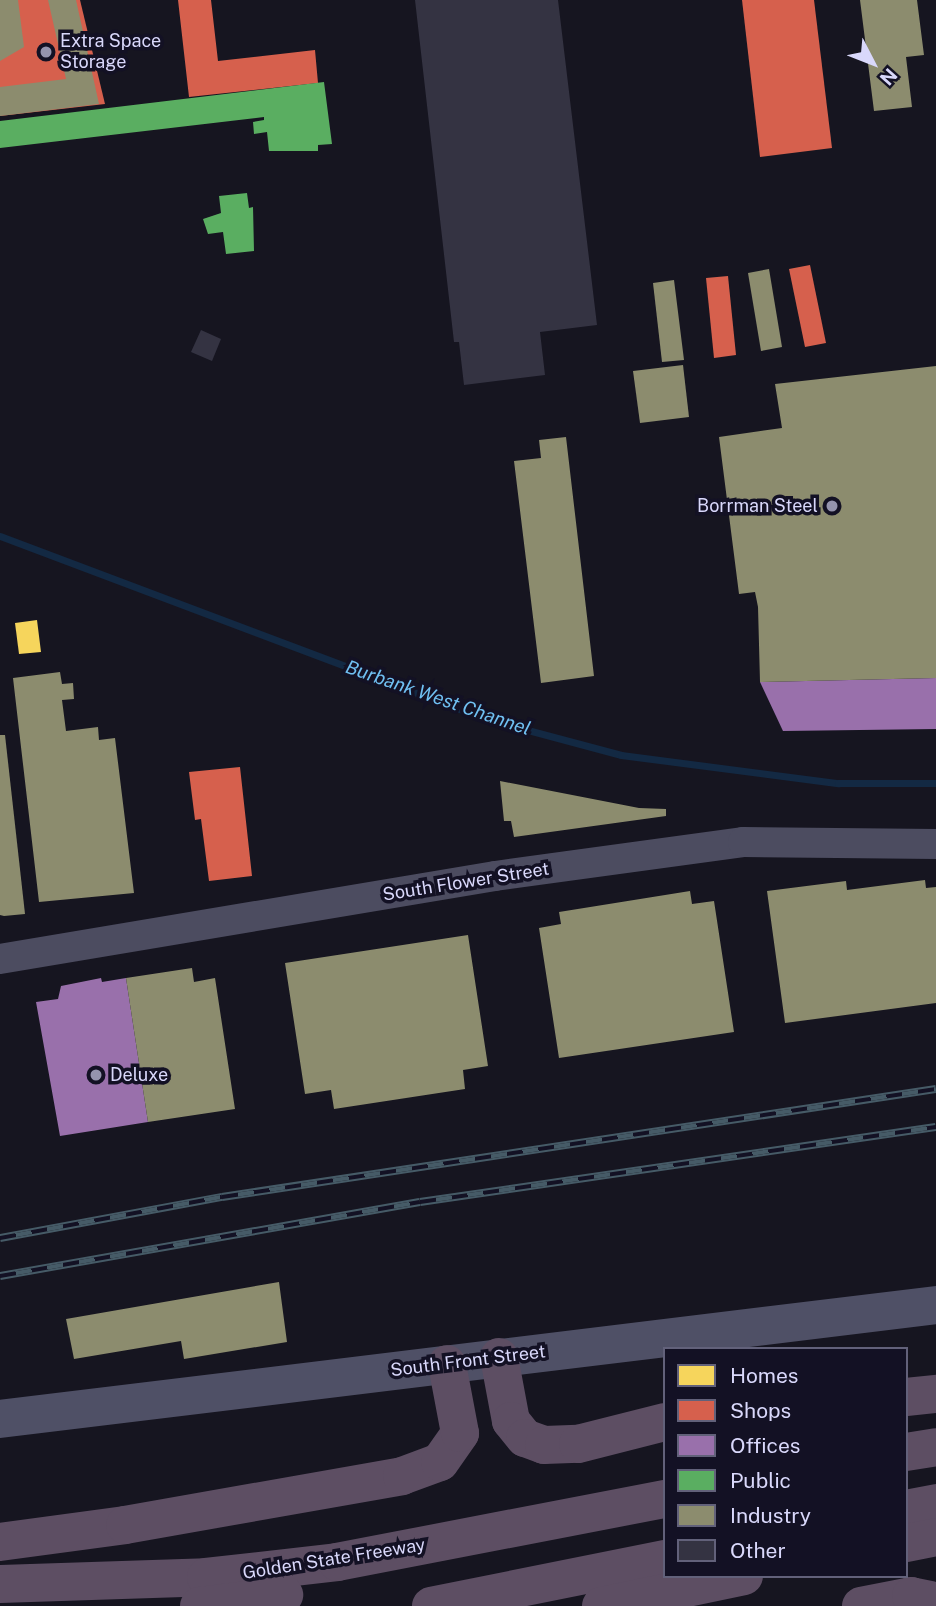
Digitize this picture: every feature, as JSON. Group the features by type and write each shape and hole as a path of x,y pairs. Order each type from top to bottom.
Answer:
{"highway":[{"path":"499,1357 511,1421 525,1438 544,1445 578,1444 663,1423"},
{"path":"0,1542 125,1525 401,1476 440,1462 460,1433 447,1364"},
{"path":"908,1397 936,1394"},
{"path":"908,1452 936,1447"},
{"name":"Golden State Freeway","path":"0,1584 206,1577 337,1562 663,1499"},
{"path":"908,1509 936,1503"},
{"path":"908,1543 936,1537"},
{"path":"431,1606 663,1559"},
{"path":"199,1606 307,1591 337,1562"},
{"path":"601,1606 734,1578"},
{"path":"861,1606 911,1596 928,1601"}],"main road":[{"name":"South Front Street","path":"0,1419 936,1305"}],"street":[{"name":"South Flower Street","path":"0,959 495,876 743,842 936,844"}],"building: Homes":[{"path":"37,620 41,652 19,654 15,623"}],"building: Shops":[{"name":"Extra Space Storage","path":"0,0 80,0 105,104 0,116"},
{"path":"178,0 211,0 218,61 315,50 318,83 189,97"},
{"path":"742,0 814,0 832,148 760,157"},
{"path":"810,265 826,343 805,347 789,269"},
{"path":"728,276 736,355 714,358 706,278"},
{"path":"240,767 252,876 209,881 201,819 195,820 189,772"}],"building: Offices":[{"path":"936,678 936,729 783,731 760,682"},
{"name":"Deluxe","path":"101,978 102,982 126,978 148,1122 60,1136 36,1002 58,999 61,986"}],"building: Public":[{"path":"324,82 332,144 318,145 318,151 269,151 267,132 254,134 253,122 264,120 264,117 0,148 0,121"},
{"path":"247,193 249,208 253,207 254,251 226,254 223,232 208,234 203,219 221,213 219,196"}],"building: Industry":[{"path":"0,0 18,0 24,47 0,61"},
{"path":"48,0 76,0 99,104 0,116 0,87 66,79"},
{"path":"860,0 917,0 924,55 906,57 912,107 874,111"},
{"path":"769,269 782,347 761,351 748,273"},
{"path":"674,280 684,360 662,362 653,283"},
{"path":"683,365 689,417 640,423 633,371"},
{"name":"Borrman Steel","path":"936,366 936,678 760,682 758,607 755,592 739,594 719,437 782,428 775,384"},
{"path":"566,437 594,676 541,683 514,461 541,458 539,440"},
{"path":"60,672 62,684 73,683 74,699 62,700 66,731 98,727 99,740 115,738 134,893 39,902 13,678"},
{"path":"0,735 5,735 25,914 4,916 0,915"},
{"path":"500,781 639,808 666,809 666,816 514,837 511,821 504,821"},
{"path":"925,880 926,888 936,887 936,1003 785,1023 767,891 846,881 847,890"},
{"path":"690,891 692,904 714,901 734,1032 559,1058 539,928 561,924 559,912"},
{"path":"468,935 488,1066 463,1070 465,1089 334,1109 331,1090 305,1094 285,963"},
{"path":"192,968 194,982 215,978 235,1109 148,1122 126,978"},
{"path":"279,1282 287,1342 184,1359 181,1341 74,1359 66,1319"}],"building: Other":[{"path":"415,0 558,0 597,325 540,332 545,375 464,385 459,342 454,342"},
{"path":"201,330 221,339 212,361 191,352"}],"waterway":[{"name":"Burbank West Channel","path":"0,536 486,719 621,755 838,783 936,783"}],"railway":[{"path":"0,1238 222,1197 936,1089"},
{"path":"0,1276 420,1202 936,1127"}],"place":[{"name":"Extra Space Storage","path":"46,52"},
{"name":"Borrman Steel","path":"832,506"},
{"name":"Deluxe","path":"96,1075"}]}
